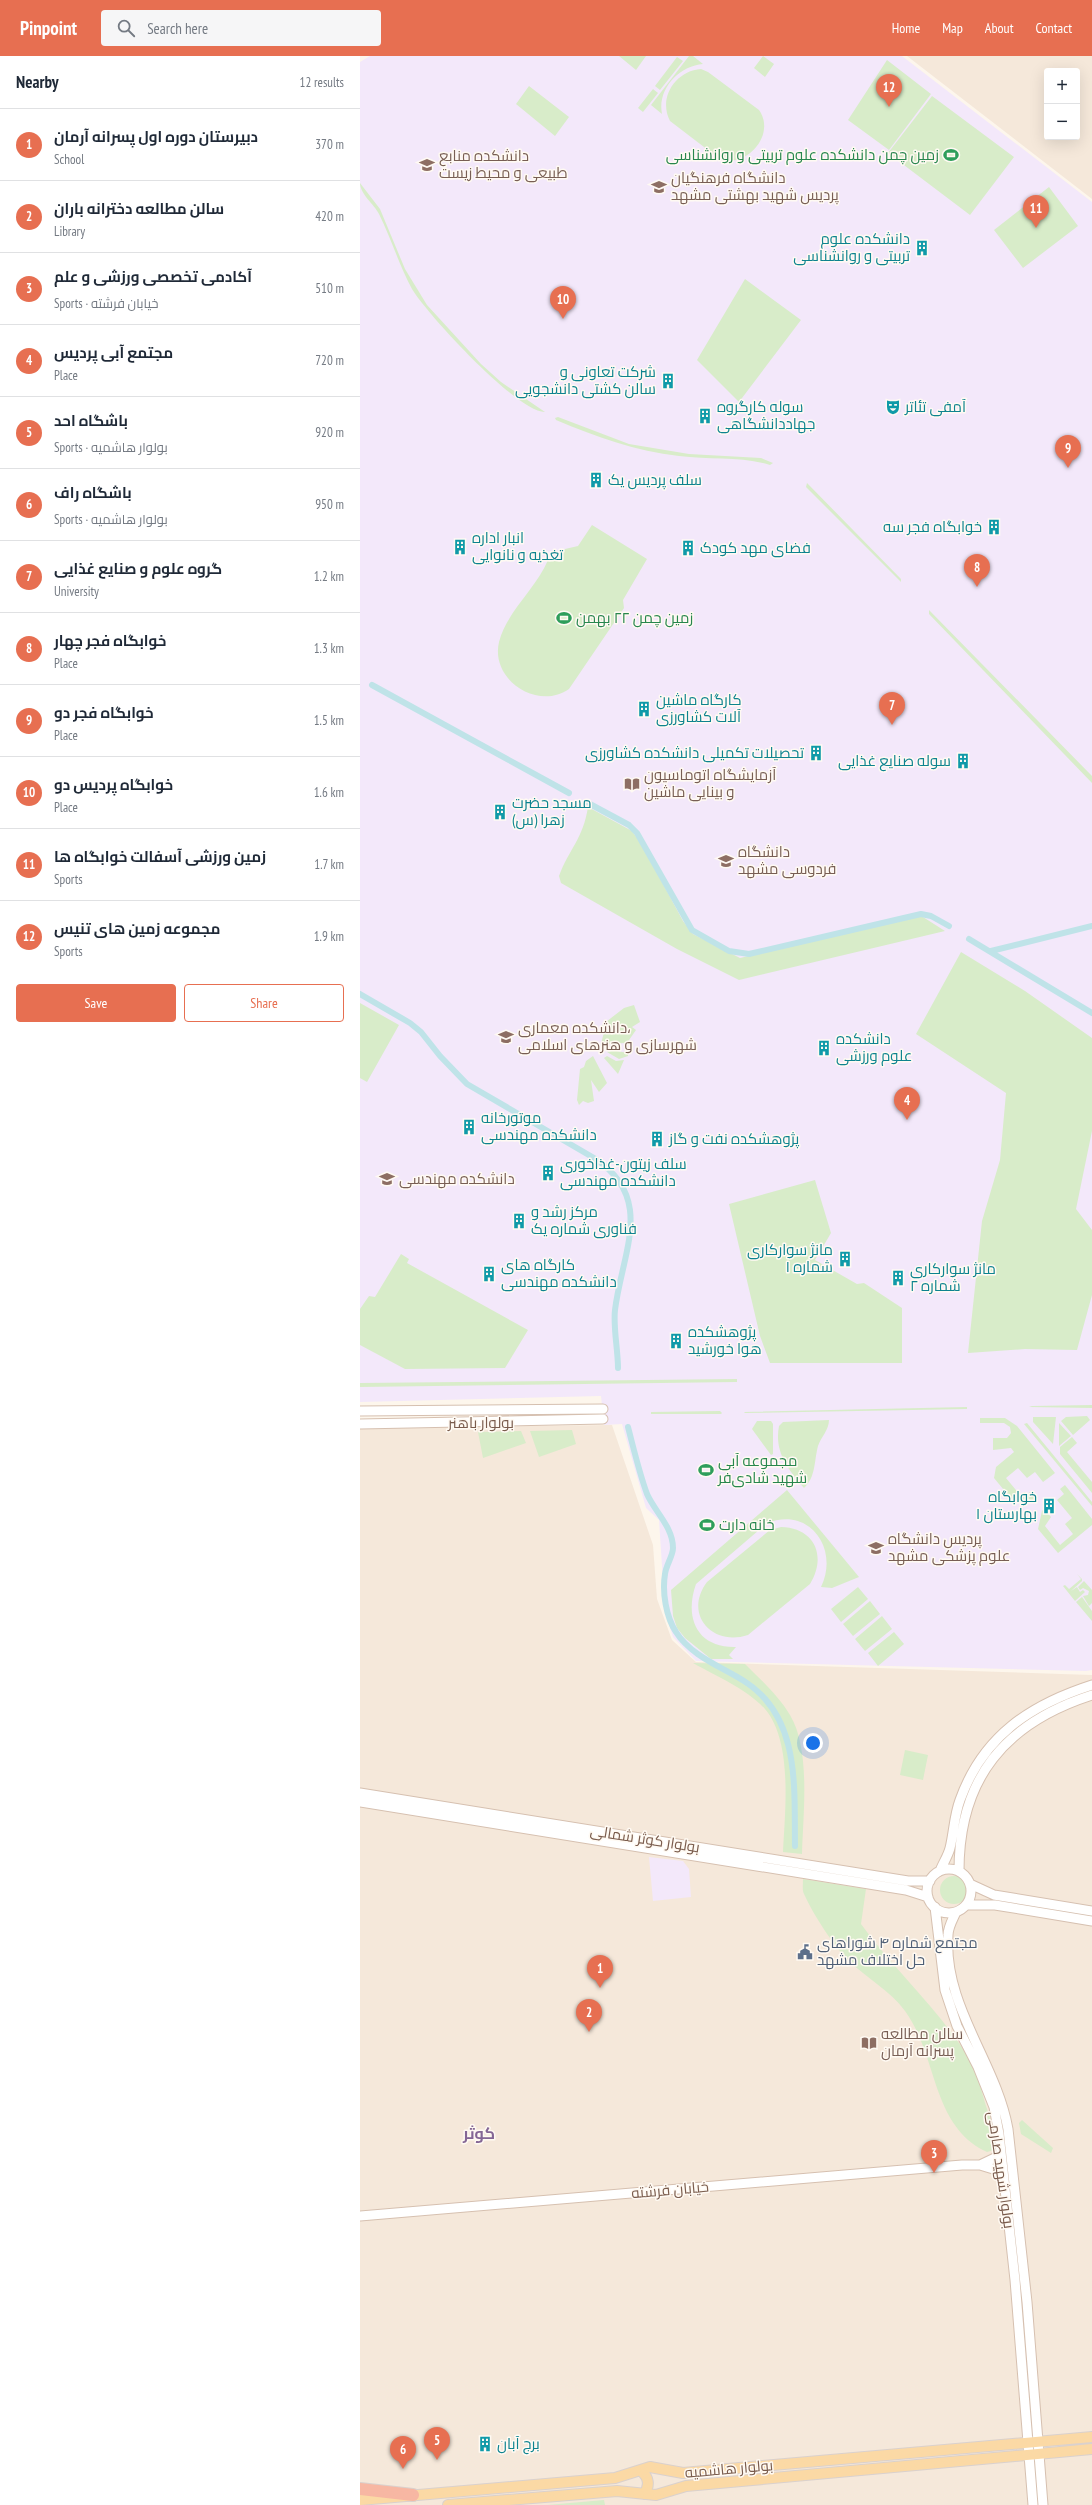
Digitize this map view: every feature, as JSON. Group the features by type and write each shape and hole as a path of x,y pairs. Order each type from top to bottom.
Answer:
{"highway":[{"path":"360,2490 413,2495"}],"main road":[{"path":"1039,2441 1092,2436"},
{"name":"بولوار هاشمیه","path":"360,2500 615,2478 650,2467 683,2474 1039,2441"},
{"name":"بولوار هاشمیه","path":"448,2505 617,2491 656,2496 686,2486 1092,2449"},
{"path":"811,2461 811,2474"},
{"path":"641,2471 648,2479 647,2490 644,2494"}],"street":[{"name":"بولوار باهنر","path":"364,1411 600,1409 600,1420 364,1424"},
{"path":"364,1411 364,1424"},
{"path":"1092,1685 1048,1701 1028,1713 1007,1729 988,1750 968,1781 959,1801 950,1849 940,1871 930,1881 928,1898 935,1907 945,1912 956,1912 966,1906 995,1905 1092,1921"},
{"path":"959,1871 960,1844 968,1804 976,1785 993,1759 1013,1736 1034,1721 1052,1710 1092,1695"},
{"name":"بولوار کوثر شمالی","path":"360,1793 512,1822 906,1890 928,1898"},
{"name":"بولوار کوثر شمالی","path":"360,1802 512,1822"},
{"name":"بولوار کوثر شمالی","path":"541,1827 908,1881 930,1881"},
{"path":"940,1871 951,1869 959,1871 970,1884 994,1895 1092,1911"},
{"path":"966,1906 971,1895 970,1884"},
{"name":"بولوار شهید صارمی","path":"935,1907 945,1990 957,2026 978,2067 994,2108 1002,2155 1015,2280 1028,2442 1034,2454"},
{"name":"بولوار شهید صارمی","path":"956,1912 948,1933 951,1972 969,2031 986,2063 1003,2105 1024,2279 1039,2441 1034,2454"},
{"name":"خیابان فرشته","path":"360,2216 980,2165 1002,2155"},
{"name":"خیابان فرشته","path":"980,2165 1003,2172"},
{"path":"1015,2280 1024,2279"},
{"path":"1033,2505 1034,2454"},
{"path":"1034,2454 1043,2505"}],"shaded area":[{"name":"دانشگاه فردوسی مشهد","path":"370,56 902,56 1092,202 1092,1670 696,1661 673,1637 665,1612 659,1520 646,1508 622,1424 604,1425 601,1396 360,1402 360,62"},
{"path":"907,56 1092,56 1092,199"},
{"path":"612,1425 653,1545 657,1599 672,1640 696,1662 1092,1675 1092,2505 360,2505 360,1428"},
{"path":"649,1857 683,1861 689,1869 691,1897 653,1901"}],"green space":[{"path":"619,56 646,56 636,70"},
{"path":"689,56 693,56 703,64 686,69 672,80 666,88 663,96 661,105 662,114 651,105"},
{"path":"763,56 774,64 765,77 754,68"},
{"path":"677,57 683,61 660,90 655,86"},
{"path":"887,60 931,94 889,150 848,120"},
{"path":"701,69 708,72 759,110 763,119 764,129 762,138 749,154 741,159 731,161 721,160 670,121 666,103 671,87 684,75"},
{"path":"529,86 569,117 555,136 516,104"},
{"path":"653,89 658,93 643,112 638,108"},
{"name":"زمین چمن دانشکده علوم تربیتی و روانشناسی","path":"932,96 1014,157 970,215 888,153"},
{"path":"360,183 380,209 405,269 427,305 481,364 501,382 545,412 532,408 515,397 495,380 435,319 421,302 407,280 377,210 362,191"},
{"path":"1049,187 1078,226 1023,268 994,230"},
{"path":"745,279 801,320 739,402 697,360"},
{"path":"558,417 629,444 689,454 761,458 773,463 770,465 748,460 691,457 647,451 586,432 556,420 555,418"},
{"path":"807,483 901,579 901,582 806,487"},
{"name":"زمین چمن ۲۲ بهمن","path":"592,525 647,559 623,600 624,608 569,689 557,695 544,696 531,694 519,688 509,679 502,668 498,656 499,642 508,620 543,571 548,560 553,561 565,549 578,546"},
{"path":"929,610 1092,776 1092,783 929,614"},
{"path":"588,807 632,831 642,845 683,921 693,934 740,958 915,917 923,917 945,931 739,980 677,949 561,883 559,876 583,827"},
{"path":"961,952 1025,991 1092,1038 1092,1131 1076,1209 1092,1230 1092,1295 1077,1350 1025,1349 968,1353 982,1221 1000,1160 1006,1093 916,1034"},
{"path":"360,1003 399,1025 367,1082 360,1078"},
{"path":"634,1005 640,1022 632,1027 636,1030 627,1043 601,1044 604,1032 602,1025 624,1008"},
{"path":"611,1050 628,1053 628,1056 619,1059 607,1052"},
{"path":"593,1056 607,1083 599,1092 591,1080 594,1101 588,1103 583,1101 579,1105 577,1100 580,1069 584,1067 586,1061"},
{"path":"607,1056 616,1061 624,1060 618,1074 604,1058"},
{"path":"815,1180 831,1233 815,1260 857,1284 864,1283 902,1308 902,1363 770,1363 760,1336 729,1204"},
{"path":"401,1254 409,1259 407,1263 528,1330 505,1368 405,1369 360,1345 360,1309 369,1296 375,1297"},
{"path":"737,1379 737,1382 360,1387 360,1383"},
{"path":"1092,1405 1092,1408 1029,1407 1032,1406"},
{"path":"967,1407 967,1409 744,1412"},
{"path":"720,1411 722,1413 721,1414 651,1414 651,1412"},
{"path":"1087,1416 1090,1420 1073,1435 1061,1421 1066,1417"},
{"path":"1033,1417 1056,1417 1053,1444 1033,1422"},
{"path":"980,1418 1005,1418 1017,1426 1055,1473 1043,1482 1035,1472 1027,1478 1018,1468 1006,1478 1020,1495 1025,1492 1027,1495 1030,1492 1036,1499 1024,1506 1018,1498 1013,1501 994,1478 996,1467 1014,1452 1011,1448 993,1450 993,1438 1007,1438 1011,1433 1010,1427 1004,1423 980,1423"},
{"path":"829,1420 828,1427 818,1446 813,1474 808,1484 804,1488 788,1467 780,1452 778,1435 779,1426 783,1422"},
{"path":"757,1421 771,1421 773,1424 773,1454 771,1455 752,1429"},
{"path":"1027,1423 1092,1502 1092,1506 1024,1424"},
{"path":"1059,1423 1071,1436 1059,1446"},
{"path":"572,1430 576,1444 539,1457 530,1431"},
{"path":"521,1431 526,1443 483,1458 478,1432"},
{"path":"1072,1437 1077,1443 1067,1452 1092,1482 1092,1493 1060,1454 1060,1447"},
{"path":"1065,1485 1092,1519 1092,1525 1058,1553 1038,1529 1042,1511 1044,1509 1051,1517 1045,1526 1060,1545 1073,1534 1065,1524 1072,1518 1057,1500 1064,1494 1060,1489"},
{"path":"787,1490 859,1577 832,1588 821,1587 826,1572 826,1558 823,1545 816,1534 807,1525 795,1520 781,1520 766,1524 696,1584 692,1608 693,1619 697,1629 703,1636 712,1642 723,1646 736,1647 729,1655 733,1659 711,1659 685,1638 677,1628 673,1616 671,1590"},
{"path":"781,1527 802,1532 810,1538 815,1545 817,1563 815,1574 810,1584 748,1635 735,1637 723,1636 713,1632 705,1625 700,1616 698,1605 700,1594 707,1582 770,1530"},
{"path":"1077,1574 1082,1579 1082,1581 1071,1591 1077,1587 1080,1592 1083,1590 1085,1592 1075,1601 1063,1586 1065,1585 1069,1589 1081,1579"},
{"path":"1084,1581 1092,1590 1092,1603 1089,1606 1083,1596 1088,1595 1089,1591 1083,1588 1080,1590 1078,1587"},
{"path":"858,1587 868,1599 841,1622 831,1609"},
{"path":"1082,1597 1092,1611 1092,1621 1076,1602"},
{"path":"870,1601 880,1614 853,1636 843,1624"},
{"path":"882,1616 892,1629 865,1651 855,1639"},
{"path":"894,1632 904,1644 878,1666 868,1653"},
{"path":"693,1663 745,1664 775,1694 790,1715 797,1729 803,1764 804,1802 802,1854 783,1852 786,1797 784,1758 780,1739 774,1723 765,1709 749,1695 731,1683"},
{"path":"905,1750 928,1755 923,1780 900,1775"},
{"path":"954,1876 964,1880 968,1890 964,1900 954,1904 944,1900 940,1890 944,1880"},
{"path":"803,1879 866,1889 861,1924 887,1957 943,2022 968,2057 976,2075 991,2122 994,2133 994,2150 987,2152 969,2140 955,2125 945,2108 937,2089 924,2048 916,2029 905,2011 885,1990 848,1960 836,1946 824,1929 804,1894"},
{"path":"1022,2120 1053,2148 1051,2153 1021,2134 1019,2123"},
{"path":"604,2500 605,2505 547,2505"}],"waterway":[{"path":"372,685 569,793"},
{"path":"588,803 629,825 637,833 692,930 729,951 749,954 921,914 931,916 949,926"},
{"path":"991,951 1092,926"},
{"path":"969,939 1092,1013"},
{"path":"360,994 410,1023 421,1032 440,1056 467,1084 594,1158 613,1174 624,1190 630,1208 628,1247 615,1310 618,1368"},
{"path":"628,1427 647,1494 667,1526 672,1540 673,1551 664,1581 667,1612 676,1632 690,1648 707,1660 744,1681 763,1696 776,1714 785,1734 790,1755 795,1801 795,1846"}],"place":[{"name":"مجموعه زمین های تنیس","path":"889,107"},
{"name":"زمین چمن دانشکده علوم تربیتی و روانشناسی","path":"951,155"},
{"name":"دانشکده منابع طبیعی و محیط زیست","path":"427,165"},
{"name":"دانشگاه فرهنگیان پردیس شهید بهشتی مشهد","path":"659,187"},
{"name":"زمین ورزشی آسفالت خوابگاه ها","path":"1036,228"},
{"name":"دانشکده علوم تربیتی و روانشناسی","path":"922,248"},
{"name":"خوابگاه پردیس دو","path":"563,319"},
{"name":"شرکت تعاونی و سالن کشتی دانشجویی","path":"668,381"},
{"name":"آمفی تئاتر","path":"893,407"},
{"name":"سوله کارگروه جهاددانشگاهی","path":"705,416"},
{"name":"خوابگاه فجر دو","path":"1068,468"},
{"name":"سلف پردیس یک","path":"596,480"},
{"name":"خوابگاه فجر سه","path":"994,527"},
{"name":"انبار اداره تغذیه و نانوایی","path":"460,547"},
{"name":"فضای مهد کودک","path":"688,548"},
{"name":"خوابگاه فجر چهار","path":"977,587"},
{"name":"زمین چمن ۲۲ بهمن","path":"564,618"},
{"name":"کارگاه ماشین آلات کشاورزی","path":"644,709"},
{"name":"گروه علوم و صنایع غذایی","path":"892,725"},
{"name":"تحصیلات تکمیلی دانشکده کشاورزی","path":"816,753"},
{"name":"سوله صنایع غذایی","path":"963,761"},
{"name":"آزمایشگاه اتوماسیون و بینایی ماشین","path":"632,784"},
{"name":"مسجد حضرت زهرا (س)","path":"500,812"},
{"name":"دانشگاه فردوسی مشهد","path":"726,861"},
{"name":"دانشکده معماری، شهرسازی و هنرهای اسلامی","path":"506,1037"},
{"name":"دانشکده علوم ورزشی","path":"824,1048"},
{"name":"مجتمع آبی پردیس","path":"907,1120"},
{"name":"موتورخانه دانشکده مهندسی","path":"469,1127"},
{"name":"پژوهشکده نفت و گاز","path":"657,1139"},
{"name":"سلف زیتون-غذاخوری دانشکده مهندسی","path":"548,1173"},
{"name":"دانشکده مهندسی","path":"387,1179"},
{"name":"مرکز رشد و فناوری شماره یک","path":"519,1221"},
{"name":"مانژ سوارکاری شماره ۱","path":"845,1259"},
{"name":"کارگاه های دانشکده مهندسی","path":"489,1274"},
{"name":"مانژ سوارکاری شماره ۲","path":"898,1278"},
{"name":"پژوهشکده هوا خورشید","path":"676,1341"},
{"name":"مجموعه آبی شهید شادی‌فر","path":"706,1470"},
{"name":"خوابگاه بهارستان ١","path":"1049,1506"},
{"name":"خانه دارت","path":"707,1525"},
{"name":"پردیس دانشگاه علوم پزشکی مشهد","path":"876,1548"},
{"name":"مجتمع شماره ۴ شوراهای حل اختلاف مشهد","path":"805,1952"},
{"name":"دبیرستان دوره اول پسرانه آرمان","path":"600,1988"},
{"name":"سالن مطالعه دخترانه باران","path":"589,2032"},
{"name":"سالن مطالعه پسرانه آرمان","path":"869,2043"},
{"name":"آکادمی تخصصی ورزشی و علم","path":"934,2173"},
{"name":"برج آبان","path":"485,2444"},
{"name":"باشگاه احد","path":"437,2460"},
{"name":"باشگاه راف","path":"403,2469"}],"district":[{"name":"کوثر","path":"479,2133"}]}
